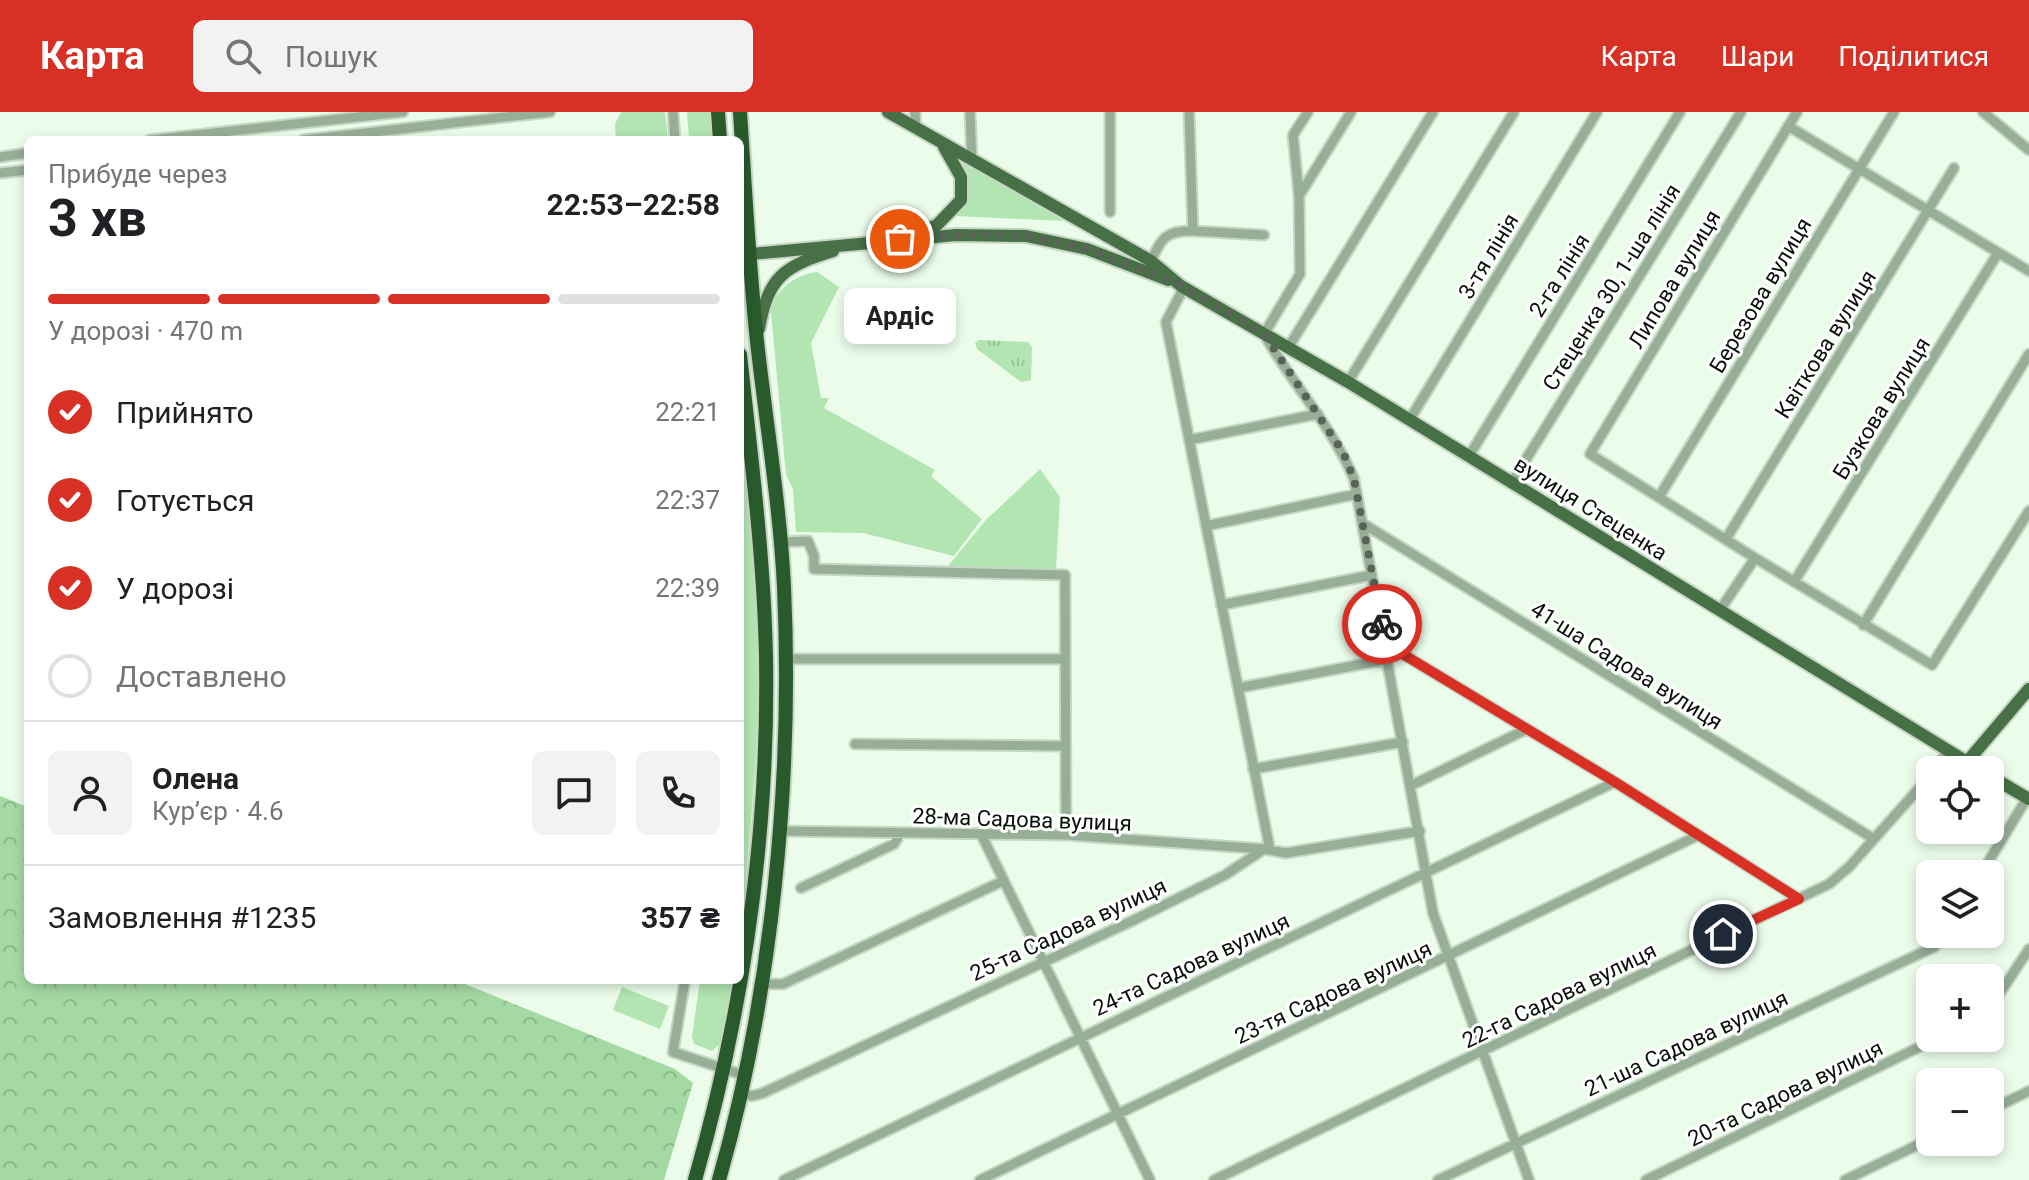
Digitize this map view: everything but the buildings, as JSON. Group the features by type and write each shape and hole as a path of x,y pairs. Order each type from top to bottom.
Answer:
{"highway":[{"path":"718,112 720,136"},
{"path":"740,112 741,136"},
{"path":"719,1180 740,1092 759,984 778,831 785,659 781,542 744,226"},
{"path":"744,393 760,546 766,662 759,827 744,943"},
{"path":"695,1180 725,1069 738,984"}],"main road":[{"name":"вулиця Стеценка","path":"888,112 1151,261 1181,286"},
{"path":"745,254 900,239 937,225 961,200 961,177 943,144"},
{"name":"вулиця Стеценка","path":"900,239 989,234 1026,236 1087,249 1181,286 1410,419 1958,756"},
{"path":"757,340 765,296 789,268 858,243"},
{"path":"1972,756 2029,689"},
{"path":"2004,784 2028,799"}],"street":[{"path":"186,136 403,112"},
{"path":"338,136 550,112"},
{"path":"915,112 916,129"},
{"path":"970,112 972,161"},
{"path":"1110,112 1110,212"},
{"path":"1189,112 1193,231"},
{"path":"1308,112 1293,135 1299,196 1300,274 1264,334 1343,452 1357,494 1426,873 1447,957 1529,1180"},
{"path":"1299,196 1351,112"},
{"path":"1288,348 1433,112"},
{"path":"1348,382 1514,112"},
{"name":"3-тя лінія","path":"1410,419 1597,112"},
{"name":"2-га лінія","path":"1469,456 1680,112"},
{"name":"Стеценка 30, 1-ша лінія","path":"1512,482 1741,112"},
{"name":"Липова вулиця","path":"1659,497 1592,457 1590,451 1797,112"},
{"name":"Березова вулиця","path":"1659,497 1894,112"},
{"path":"1983,112 2029,150"},
{"path":"672,114 675,136"},
{"path":"1788,126 2029,271"},
{"path":"0,157 24,154"},
{"name":"Квіткова вулиця","path":"1726,539 1954,168"},
{"path":"0,173 24,170"},
{"path":"1151,261 1164,236 1173,230 1264,235"},
{"name":"Бузкова вулиця","path":"1794,582 1998,253"},
{"path":"1181,286 1166,322 1267,849 1303,851 1420,831"},
{"path":"1863,625 2029,354"},
{"path":"1189,440 1318,414"},
{"path":"1206,526 1357,494"},
{"path":"1659,497 1932,665 2029,511"},
{"name":"41-ша Садова вулиця","path":"1362,523 1874,839"},
{"path":"781,542 808,541 814,556 814,569 1065,575 1066,835"},
{"path":"1720,610 1755,558"},
{"path":"1221,605 1372,575"},
{"path":"1386,644 1615,782 1799,899"},
{"path":"785,659 1065,659"},
{"path":"1238,688 1389,659"},
{"path":"1412,785 1525,730"},
{"path":"1253,769 1403,742"},
{"path":"855,744 1065,746"},
{"path":"1944,756 1948,750"},
{"name":"24-та Садова вулиця","path":"784,1180 1615,782"},
{"name":"22-га Садова вулиця","path":"1214,1180 1829,884 1916,792"},
{"path":"1990,860 2028,799"},
{"name":"28-ма Садова вулиця","path":"778,831 1066,835 1267,849"},
{"path":"801,888 894,844 900,834"},
{"name":"23-тя Садова вулиця","path":"980,1180 1699,835"},
{"path":"982,836 1150,1180"},
{"name":"25-та Садова вулиця","path":"740,1092 752,1096 763,1093 1225,875 1267,849"},
{"path":"759,984 783,984 1003,881"},
{"name":"21-ша Садова вулиця","path":"1438,1180 1932,948"},
{"path":"2004,987 2029,949"},
{"path":"684,984 673,1052 743,1075"},
{"name":"20-та Садова вулиця","path":"1646,1180 1916,1049"},
{"path":"2004,1103 2029,1091"},
{"path":"1845,1180 1916,1146"}],"green space":[{"path":"621,112 665,112 668,136 616,136 615,124"},
{"path":"687,112 713,112 715,136 689,136"},
{"path":"962,162 1064,221 955,216 965,201"},
{"path":"817,272 839,287 811,343 821,398 829,398 824,408 935,470 931,476 982,519 954,556 863,533 796,532 793,489 786,475 771,312 776,297 787,284"},
{"path":"979,340 1028,342 1032,347 1031,380 1021,382 977,349 975,343"},
{"path":"1040,469 1060,497 1056,569 944,571 985,521"},
{"path":"744,474 758,655 754,783 744,897"},
{"path":"0,796 24,805 24,984 465,984 675,1069 693,1083 664,1180 0,1180"},
{"path":"699,984 731,984 721,1043 712,1051 694,1044 692,1037"},
{"path":"622,987 669,1006 660,1029 613,1010"}],"way so far":[{"path":"900,239 989,234 1026,236 1087,249 1179,284 1264,334 1294,384 1330,431 1354,479 1382,624"}],"place":[{"name":"Ардіс","path":"900,239"}],"route":[{"path":"1382,624 1386,644 1615,782 1799,899 1723,934"}]}
